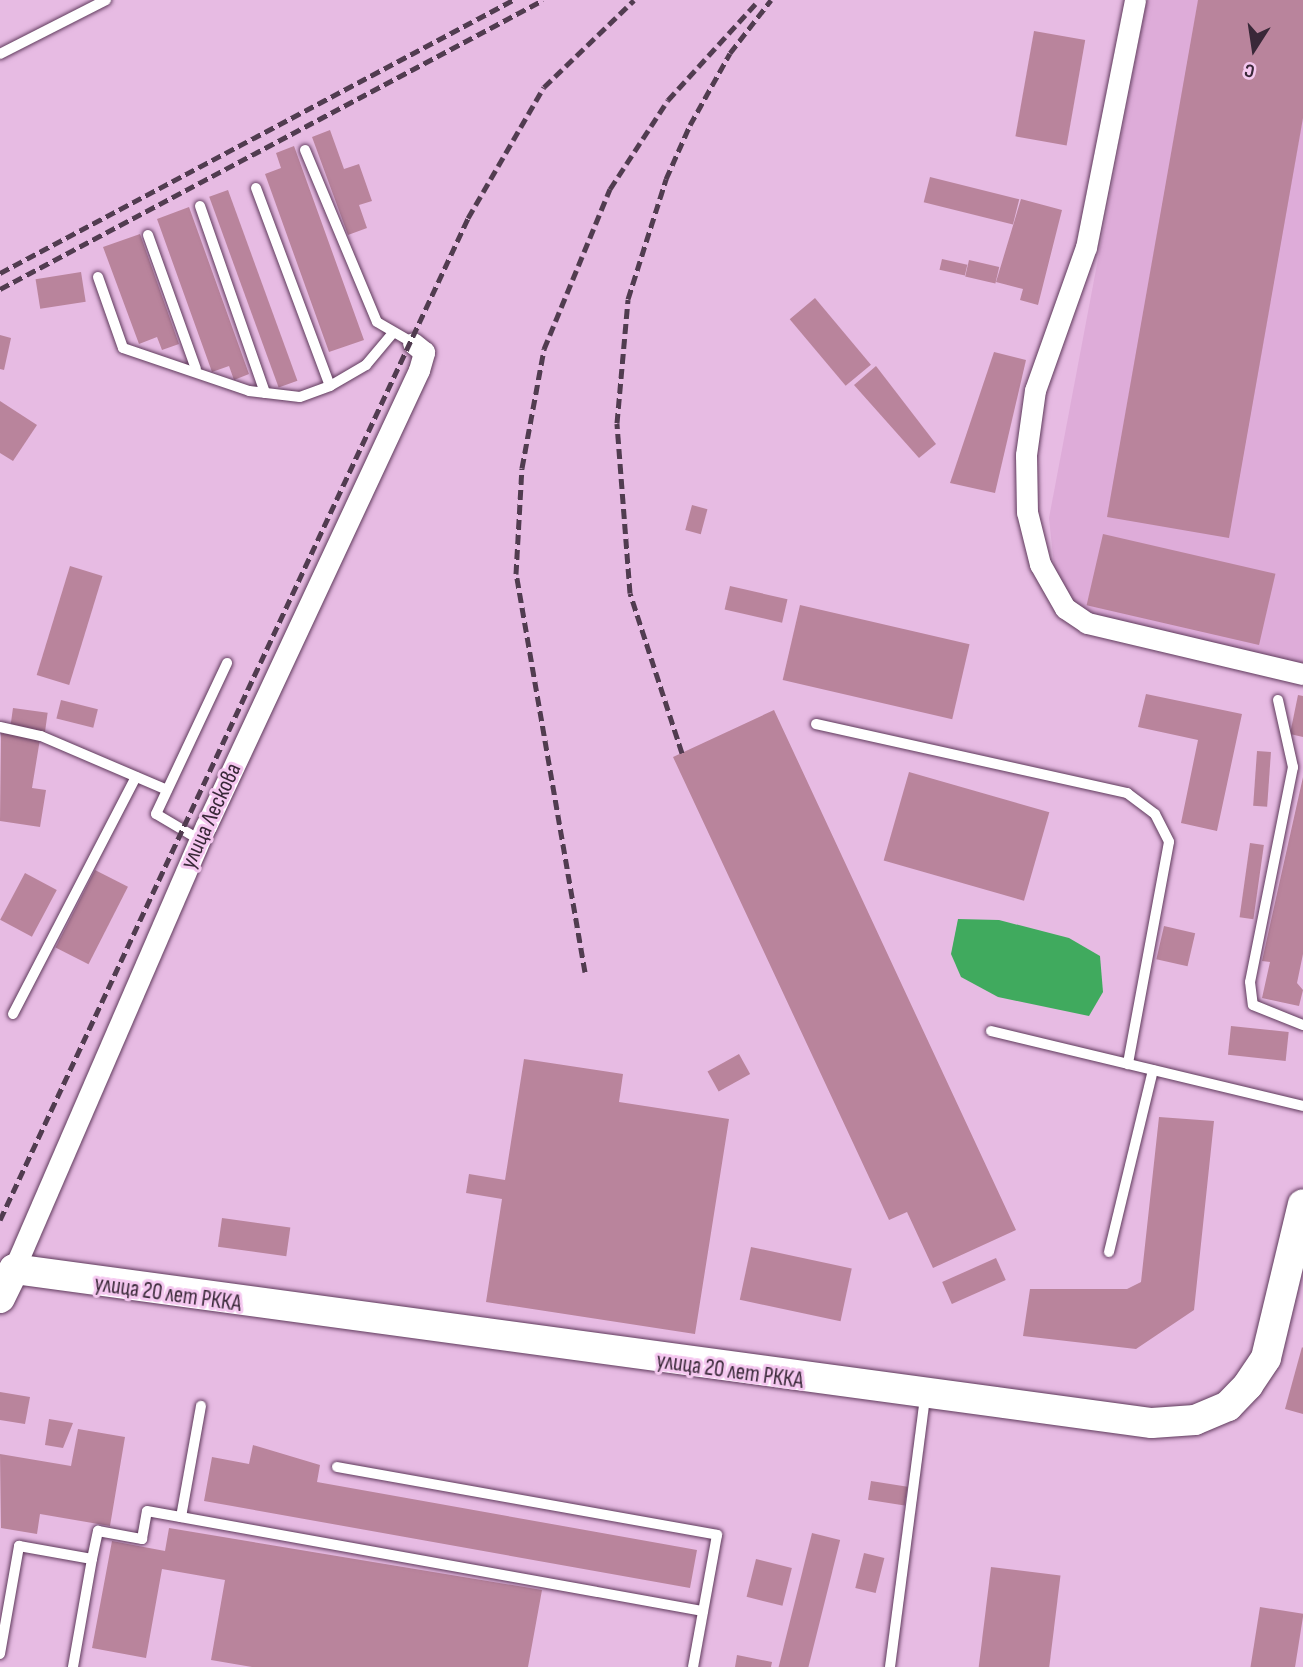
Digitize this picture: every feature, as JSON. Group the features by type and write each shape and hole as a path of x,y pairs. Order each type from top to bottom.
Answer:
{"main road":[{"name":"улица 20 лет РККА","path":"7,1266 925,1397 1152,1423 1195,1420 1228,1406 1266,1358 1298,1246 1303,1205"},
{"name":"улица Лескова","path":"0,1298 7,1266"}],"street":[{"path":"1135,0 1086,247 1035,390 1026,455 1027,512 1040,564 1065,608 1087,622 1303,674"},
{"name":"улица Лескова","path":"7,1266 200,840 419,370 424,352 413,343"}],"lane":[{"path":"0,54 106,0"},
{"path":"305,150 377,322 392,334 413,343"},
{"path":"256,188 330,386"},
{"path":"200,206 265,393"},
{"path":"148,235 196,369"},
{"path":"98,277 123,348 196,369 209,380 265,393 300,397 330,386 366,365 392,334"},
{"path":"200,840 156,814 227,663"},
{"path":"1278,700 1293,767 1250,982 1254,1005 1303,1026"},
{"path":"816,724 1127,793 1155,814 1169,842 1128,1064"},
{"path":"0,727 41,736 167,790"},
{"path":"13,1014 136,777"},
{"path":"991,1031 1303,1106"},
{"path":"1109,1252 1153,1070"},
{"path":"890,1667 925,1397"},
{"path":"181,1517 201,1406"},
{"path":"337,1466 717,1535 693,1667"},
{"path":"73,1667 98,1531 142,1539 147,1511 703,1611"},
{"path":"0,1654 19,1546 92,1559"}],"shaded area":[{"path":"1147,0 1303,0 1303,664 1094,617 1074,606 1055,575 1049,518"},
{"path":"958,919 999,920 1069,938 1100,956 1103,992 1089,1016 998,997 961,977 951,954"}],"building":[{"path":"1198,0 1303,0 1303,118 1229,538 1107,517"},
{"path":"1034,31 1085,40 1067,145 1015,136"},
{"path":"330,130 344,169 359,164 372,201 359,205 367,228 348,235 312,137"},
{"path":"294,146 364,340 329,352 265,174 281,168 276,153"},
{"path":"930,177 1019,199 1013,224 924,202"},
{"path":"228,190 297,381 279,388 209,197"},
{"path":"1021,199 1062,210 1038,305 1020,300 1023,289 996,282"},
{"path":"189,207 249,374 234,380 229,366 212,372 157,219"},
{"path":"140,234 179,344 162,350 157,337 139,344 103,247"},
{"path":"942,259 967,265 965,276 940,270"},
{"path":"969,260 999,267 995,284 965,277"},
{"path":"81,272 86,302 40,309 36,279"},
{"path":"815,298 871,365 846,386 790,319"},
{"path":"0,335 11,338 4,370 0,369"},
{"path":"994,352 1026,360 995,493 950,483"},
{"path":"876,366 936,444 919,458 854,385"},
{"path":"0,401 37,425 13,461 0,453"},
{"path":"692,505 707,509 701,534 685,530"},
{"path":"1103,534 1275,574 1259,645 1087,605"},
{"path":"70,566 103,576 69,685 37,675"},
{"path":"730,586 787,599 782,623 725,609"},
{"path":"800,605 970,644 952,719 783,680"},
{"path":"1146,694 1242,714 1217,831 1181,823 1198,740 1138,727"},
{"path":"1298,695 1303,696 1303,737 1290,734"},
{"path":"61,700 98,709 93,728 56,718"},
{"path":"13,708 48,713 45,733 10,728"},
{"path":"774,710 1016,1230 933,1268 907,1212 889,1220 673,757"},
{"path":"1,733 40,739 32,788 46,790 40,827 0,821"},
{"path":"1257,751 1271,752 1267,807 1253,806"},
{"path":"909,772 1049,812 1024,901 884,860"},
{"path":"1303,777 1303,954 1297,983 1303,990 1299,1006 1262,998 1270,962 1262,961"},
{"path":"1250,843 1264,845 1253,919 1240,917"},
{"path":"95,870 128,887 88,964 56,948"},
{"path":"25,873 57,890 32,937 0,920"},
{"path":"1164,926 1195,933 1188,966 1156,959"},
{"path":"1231,1026 1289,1032 1286,1061 1228,1055"},
{"path":"739,1054 750,1074 719,1092 708,1071"},
{"path":"524,1059 623,1074 619,1102 729,1119 695,1334 486,1302 502,1199 466,1193 469,1174 505,1180"},
{"path":"1159,1117 1214,1121 1194,1310 1136,1349 1023,1336 1030,1289 1127,1289 1141,1282"},
{"path":"222,1218 290,1228 286,1256 218,1247"},
{"path":"751,1247 852,1268 841,1321 740,1300"},
{"path":"996,1258 1006,1280 952,1304 942,1282"},
{"path":"1303,1348 1303,1414 1285,1409"},
{"path":"0,1392 30,1397 25,1424 0,1420"},
{"path":"49,1419 73,1423 63,1448 45,1445"},
{"path":"78,1429 125,1437 110,1526 40,1514 37,1534 1,1528 0,1454 71,1466"},
{"path":"253,1445 320,1465 317,1482 697,1550 690,1588 204,1501 212,1457 249,1464"},
{"path":"871,1481 908,1487 905,1506 868,1500"},
{"path":"169,1528 542,1590 528,1667 252,1667 211,1660 225,1580 162,1569 146,1658 92,1648 112,1541 165,1551"},
{"path":"812,1533 840,1540 808,1667 779,1667"},
{"path":"864,1553 884,1558 876,1593 855,1588"},
{"path":"756,1559 792,1568 782,1606 747,1597"},
{"path":"991,1567 1060,1576 1049,1667 979,1667"},
{"path":"1260,1607 1303,1614 1295,1667 1250,1667"},
{"path":"737,1655 772,1662 771,1667 735,1667"}],"railway":[{"path":"0,273 513,0"},
{"path":"0,289 543,0"},
{"path":"0,1220 468,218 544,87 634,0"},
{"path":"585,972 516,574 522,468 544,349 610,189 668,100 759,0"},
{"path":"682,753 630,593 617,423 628,299 666,179 690,125 730,53 771,0"}]}
